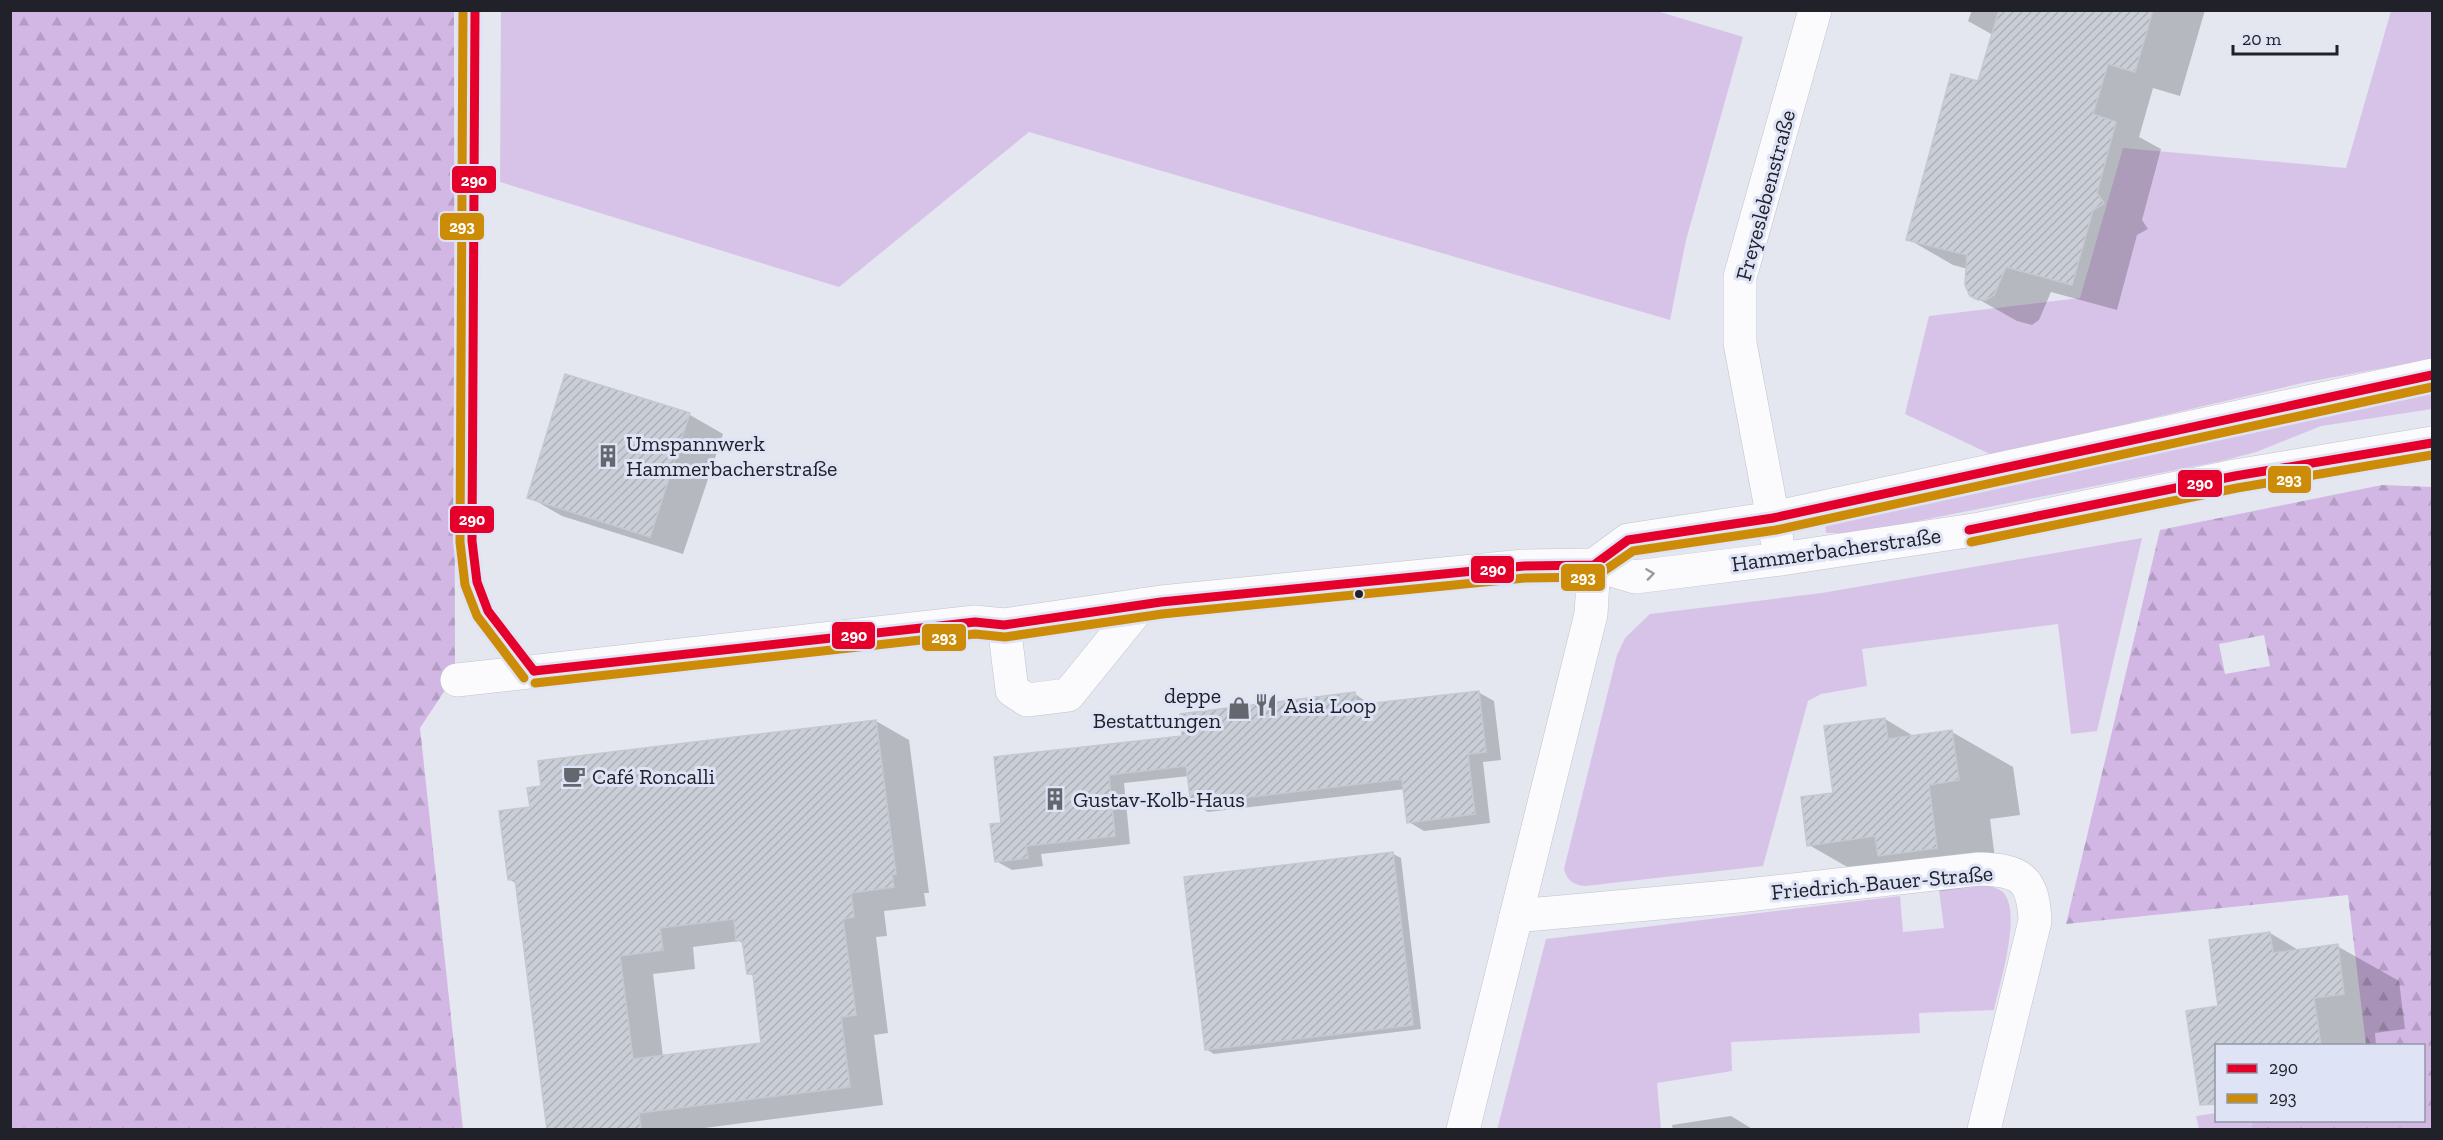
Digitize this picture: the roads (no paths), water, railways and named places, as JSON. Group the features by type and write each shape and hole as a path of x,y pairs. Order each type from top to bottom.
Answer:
{"street":[{"name":"Freyeslebenstraße","path":"1781,559 1740,343 1740,278 1815,10"},
{"name":"Hammerbacherstraße","path":"1594,565 1628,540 1773,518 2433,375"},
{"name":"Hammerbacherstraße","path":"457,680 975,622 1004,625 1141,605 1524,567 1594,565 1635,576 1781,559 1980,529 2235,476 2433,443"},
{"path":"1463,1130 1591,614 1594,565"},
{"path":"1004,625 1012,690 1027,700 1068,695 1141,605"},
{"name":"Friedrich-Bauer-Straße","path":"1516,916 1738,896 1979,869 2016,874 2028,884 2034,900 2035,921 1984,1130"}],"place":[{"name":"Umspannwerk Hammerbacherstraße","path":"608,456"},
{"name":"Asia Loop","path":"1266,705"},
{"name":"deppe Bestattungen","path":"1239,708"},
{"name":"Café Roncalli","path":"574,776"},
{"name":"Gustav-Kolb-Haus","path":"1055,799"}]}
